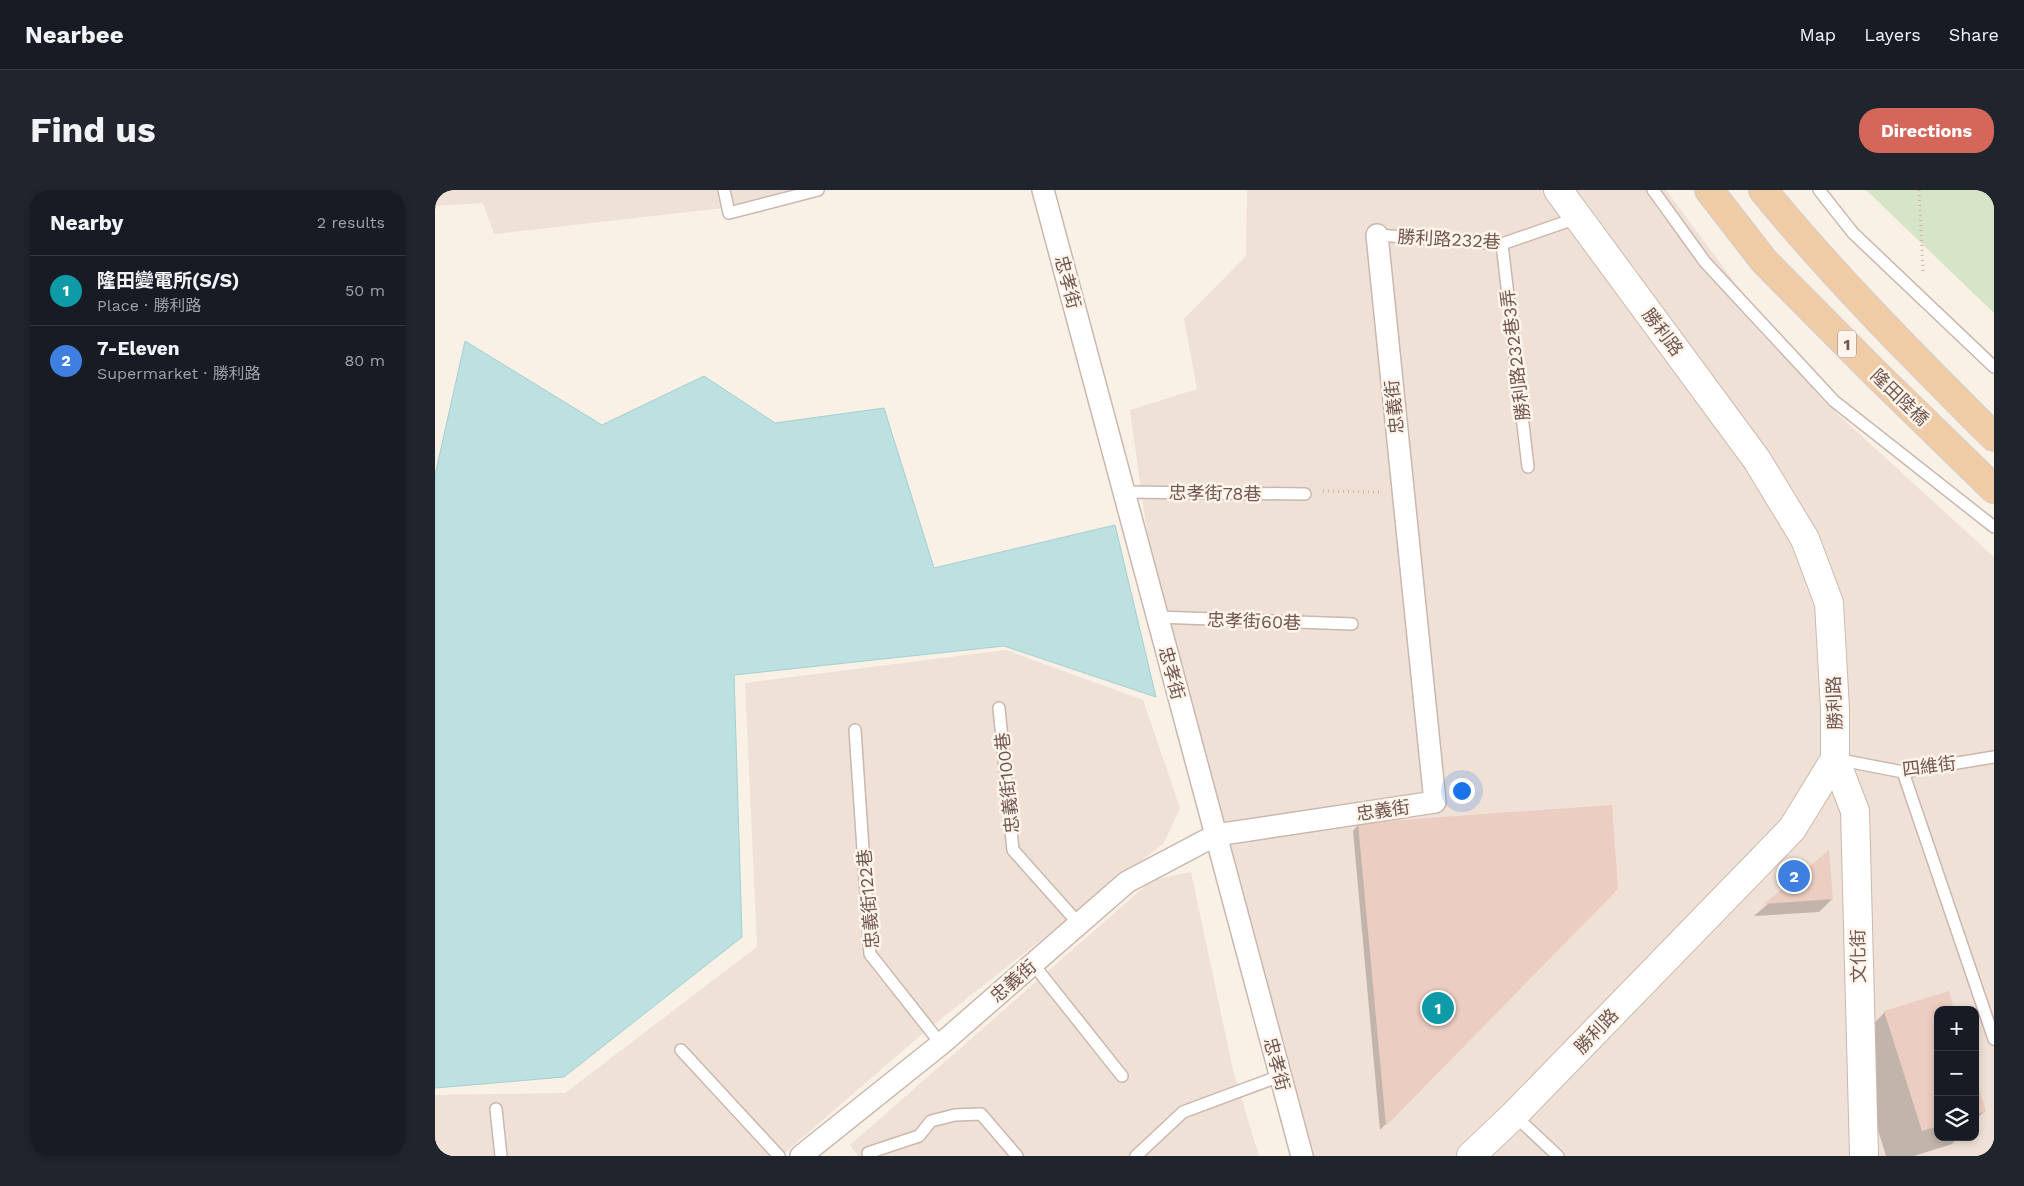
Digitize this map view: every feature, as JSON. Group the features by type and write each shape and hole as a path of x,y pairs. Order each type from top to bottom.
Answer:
{"main road":[{"name":"勝利路","path":"1471,1156 1514,1115 1792,829 1835,759 1835,708 1829,603 1805,539 1757,460 1558,190"},
{"name":"隆田陸橋","path":"1709,190 1764,261 1994,489"},
{"name":"1","path":"1763,190 1798,233 1907,349 1994,437"},
{"name":"文化街","path":"1835,759 1855,810 1864,1156"}],"street":[{"name":"忠孝街","path":"1043,190 1302,1156"},
{"name":"忠義街","path":"801,1156 941,1044 1127,882 1216,835 1435,802 1377,235"}],"lane":[{"path":"723,190 729,213 818,190"},
{"path":"1653,190 1705,262 1834,401 1994,527"},
{"path":"1819,190 1853,233 1994,367"},
{"name":"勝利路232巷","path":"1377,235 1502,244 1577,218"},
{"name":"勝利路232巷3弄","path":"1502,244 1528,466"},
{"name":"忠孝街78巷","path":"1124,492 1305,494"},
{"name":"忠孝街60巷","path":"1157,617 1352,624"},
{"name":"忠義街100巷","path":"999,708 1013,850 1079,924"},
{"name":"忠義街122巷","path":"855,730 870,954 941,1044"},
{"name":"四維街","path":"1835,759 1903,772 1994,758"},
{"path":"1903,772 1994,1039"},
{"path":"1033,964 1122,1076"},
{"path":"681,1050 779,1156"},
{"path":"1135,1156 1183,1112 1280,1076"},
{"path":"497,1109 501,1156"},
{"path":"868,1153 919,1136 931,1120 955,1115 981,1114 1017,1156"},
{"path":"1514,1115 1559,1156"}],"path":[{"path":"1919,190 1924,299"},
{"path":"1305,494 1316,490 1403,493"}],"shaded area":[{"path":"435,190 813,190 750,205 494,234 483,203 435,206"},
{"path":"1247,190 1666,190 1821,399 1994,557 1994,1156 1301,1156 1167,677 1130,410 1197,389 1184,319 1246,256"},
{"path":"1006,650 1143,700 1180,808 1164,843 928,1029 781,1156 435,1156 435,1095 565,1093 757,947 745,683"},
{"path":"1191,872 1233,1070 1259,1156 858,1156 850,1145 1152,880"}],"green space":[{"path":"1866,190 1994,190 1994,313"}],"water":[{"path":"465,341 602,425 704,376 775,423 884,408 934,568 1115,525 1156,697 1004,646 734,675 742,937 564,1077 435,1088 435,475"}],"building":[{"path":"1612,805 1618,889 1386,1126 1358,823"},
{"path":"1829,850 1833,899 1764,904"},
{"path":"1949,991 1953,1006 1934,1006 1934,1127 1922,1131 1884,1011"},
{"path":"1979,1089 1986,1111 1979,1114"}],"place":[{"name":"7-Eleven","path":"1794,876"},
{"name":"隆田變電所(S/S)","path":"1438,1008"}]}
